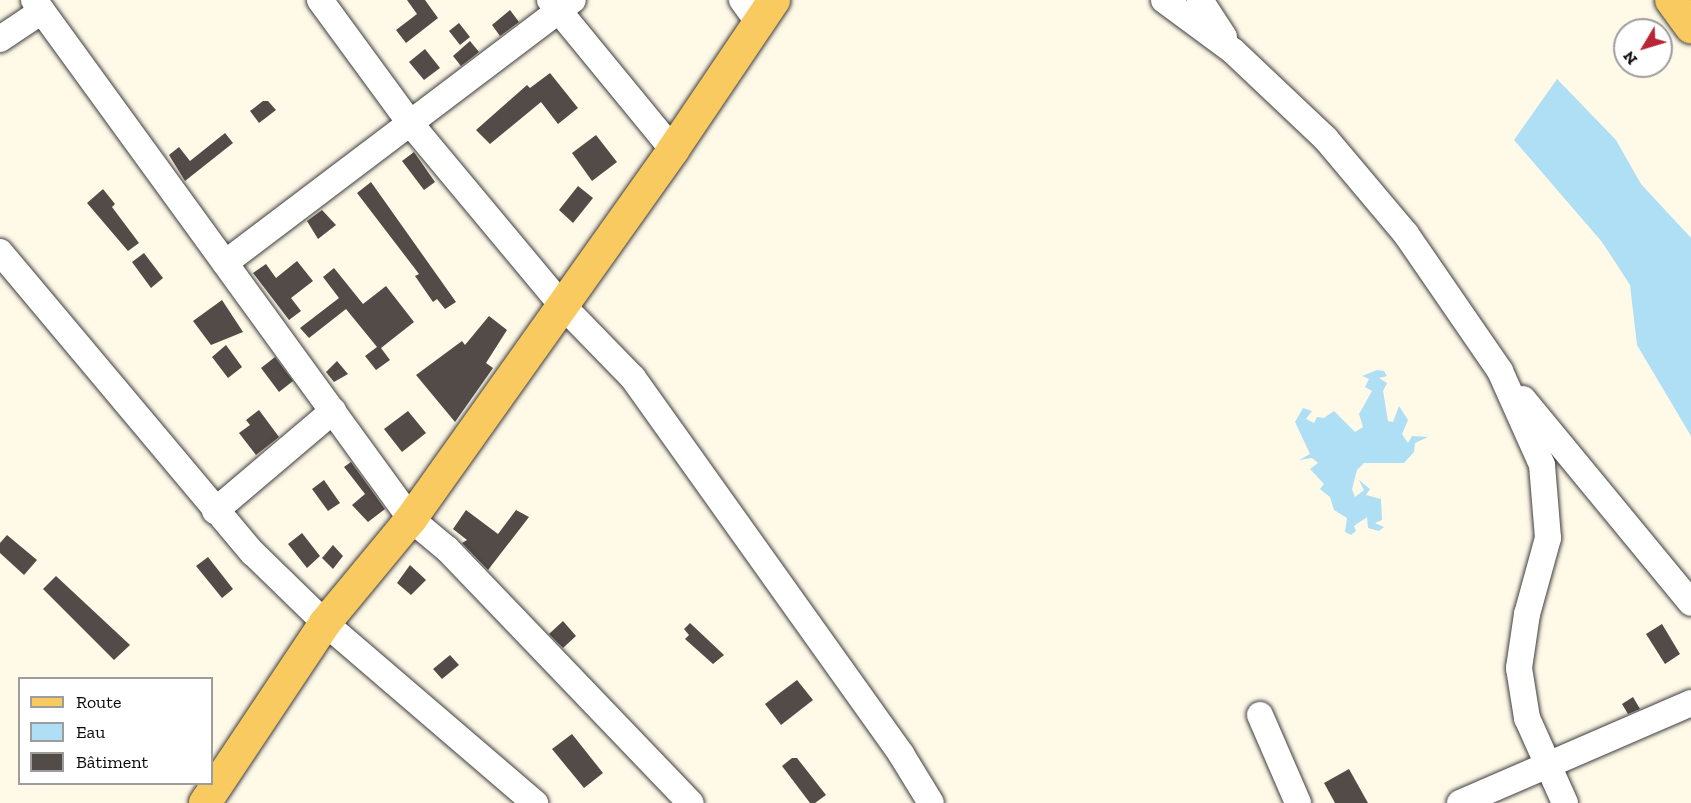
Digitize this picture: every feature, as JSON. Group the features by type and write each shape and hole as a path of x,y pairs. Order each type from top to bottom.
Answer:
{"main road":[{"path":"1671,0 1691,28"},
{"path":"205,803 325,623 411,519 561,304 673,150 758,8"}],"street":[{"path":"320,0 410,123 561,304 633,378 902,754 931,803"},
{"path":"1164,0 1233,51 1326,139 1391,217 1500,371 1691,603"},
{"path":"1200,0 1233,51"},
{"path":"225,263 410,123 560,4 673,150"},
{"path":"0,39 38,6 411,519 447,549 691,803"},
{"path":"3,263 215,511 325,623 535,803"},
{"path":"1500,371 1542,465 1548,538 1527,614 1518,668 1527,718 1566,803"},
{"path":"215,511 333,411"},
{"path":"1460,803 1547,763 1609,741 1691,703"},
{"path":"1260,715 1299,803"}],"water":[{"path":"1557,79 1616,140 1641,184 1691,238 1691,436 1637,345 1630,285 1602,242 1514,140"},
{"path":"1377,370 1384,371 1387,376 1379,378 1387,383 1383,391 1388,421 1393,422 1399,406 1408,420 1402,434 1408,443 1412,436 1428,437 1415,443 1414,452 1404,463 1364,463 1357,470 1352,489 1355,497 1364,490 1359,480 1370,489 1366,495 1381,499 1382,520 1375,523 1384,527 1379,531 1368,528 1367,517 1354,526 1356,531 1351,535 1345,532 1347,518 1334,510 1330,497 1320,489 1324,484 1310,469 1318,463 1312,458 1299,460 1310,454 1295,422 1303,408 1312,411 1306,419 1314,423 1317,417 1324,418 1334,411 1355,432 1363,427 1359,414 1372,391 1365,387 1369,379 1362,376"}],"building":[{"path":"407,0 425,0 438,18 406,43 396,30 417,14"},
{"path":"510,10 519,22 500,36 492,25"},
{"path":"459,23 470,37 460,45 449,31"},
{"path":"470,41 479,52 461,66 453,56"},
{"path":"425,49 440,68 424,80 409,62"},
{"path":"550,73 578,108 558,124 541,102 490,144 476,130 527,85 530,88"},
{"path":"263,101 268,101 276,110 259,123 250,111"},
{"path":"225,133 233,143 185,181 169,155 179,147 190,161"},
{"path":"596,135 617,162 592,181 572,153"},
{"path":"414,152 435,182 424,190 402,161"},
{"path":"371,182 456,302 445,309 437,299 433,302 415,276 419,274 357,193"},
{"path":"578,186 593,198 573,223 559,210"},
{"path":"103,189 115,204 112,207 139,243 128,251 87,203"},
{"path":"322,210 336,225 318,239 307,221"},
{"path":"144,253 163,278 151,288 132,262"},
{"path":"297,261 313,281 291,298 301,311 289,320 253,273 266,264 276,278"},
{"path":"334,268 363,304 386,286 414,322 381,348 390,360 376,370 365,356 377,347 346,309 309,338 300,328 339,298 323,277"},
{"path":"222,300 243,332 211,345 193,321"},
{"path":"489,316 507,330 486,363 493,368 455,422 416,375 462,341 465,345"},
{"path":"226,345 242,367 228,378 212,357"},
{"path":"275,357 293,381 279,392 261,368"},
{"path":"337,361 348,374 334,382 326,372"},
{"path":"259,410 279,437 256,455 239,433 250,425 246,420"},
{"path":"408,411 426,433 402,452 384,429"},
{"path":"351,462 385,509 368,522 352,505 365,494 344,467"},
{"path":"324,480 340,503 328,511 312,489"},
{"path":"466,510 498,534 516,510 529,517 488,570 462,543 467,540 453,529"},
{"path":"302,533 320,556 307,568 288,544"},
{"path":"7,535 37,560 24,575 0,553 0,543"},
{"path":"333,545 343,556 333,569 322,558"},
{"path":"208,557 233,589 222,598 196,566"},
{"path":"410,565 426,580 411,595 397,583"},
{"path":"56,576 130,645 114,660 43,589"},
{"path":"563,621 576,636 563,648 549,634"},
{"path":"690,623 724,655 713,664 685,639 689,635 684,629"},
{"path":"1662,624 1680,654 1665,664 1646,634"},
{"path":"450,655 459,665 442,679 433,669"},
{"path":"797,680 813,700 781,725 765,704"},
{"path":"1633,697 1640,709 1628,714 1622,704"},
{"path":"572,734 603,773 584,788 552,749"},
{"path":"792,758 797,758 826,795 815,803 810,803 782,766"},
{"path":"1349,769 1368,803 1335,803 1324,783"}]}
